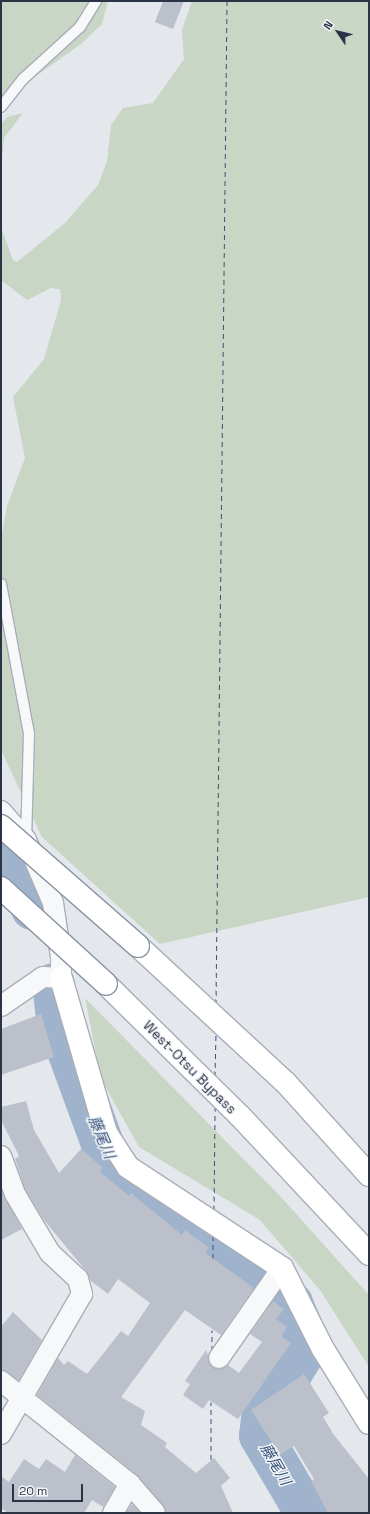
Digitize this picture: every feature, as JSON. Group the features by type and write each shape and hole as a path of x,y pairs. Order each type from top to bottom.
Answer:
{"main road":[{"path":"1,826 138,946 286,1083 369,1175"},
{"name":"West-Otsu Bypass","path":"1,888 106,984 240,1116 369,1254"},
{"path":"61,978 106,1133 128,1167 282,1268 324,1348 369,1423"}],"street":[{"path":"1,811 26,840 53,903 60,941 61,978 43,977 1,1006"},
{"path":"1,898 60,941"},
{"path":"1,1156 15,1194 50,1253 78,1279 82,1294 1,1434"},
{"path":"219,1358 282,1268"},
{"path":"1,1381 130,1484 155,1513"},
{"path":"114,1513 130,1484"}],"lane":[{"path":"1,107 23,79 80,27 96,1"},
{"path":"1,584 28,734 26,840"}],"green space":[{"path":"1,1 108,1 102,24 81,44 1,101"},
{"path":"192,1 369,1 369,897 160,944 42,837 1,750 1,539 7,506 25,458 13,397 44,359 61,300 60,289 51,288 27,300 1,280 1,227 13,260 17,262 65,223 98,185 107,161 111,125 123,108 153,103 184,59 182,30"},
{"path":"23,113 4,138 1,170 1,124 7,117"},
{"path":"85,998 280,1196 369,1295 369,1367 320,1290 260,1220 139,1147 101,1079"}],"building":[{"path":"163,1 184,1 173,29 155,22"},
{"path":"41,1014 54,1057 1,1075 1,1029"},
{"path":"26,1101 34,1130 59,1173 81,1149 102,1167 100,1172 129,1196 131,1193 182,1235 185,1230 209,1248 205,1253 254,1288 221,1335 185,1310 121,1397 145,1411 141,1425 167,1443 165,1447 196,1473 214,1458 230,1478 221,1486 233,1513 166,1513 137,1475 37,1395 58,1358 64,1365 68,1361 87,1374 121,1331 128,1336 150,1303 118,1279 108,1294 91,1281 86,1271 44,1220 25,1189 15,1159 19,1156 1,1120 1,1107"},
{"path":"1,1189 22,1229 1,1240"},
{"path":"273,1301 284,1309 276,1319 287,1327 281,1336 291,1343 238,1419 209,1400 203,1409 183,1395 190,1384 185,1381 206,1350 212,1367 218,1369 228,1365 239,1373 262,1342 250,1334"},
{"path":"13,1312 42,1340 19,1380 1,1370 1,1327"},
{"path":"304,1374 329,1413 323,1417 334,1435 369,1479 369,1513 328,1513 311,1481 314,1479 294,1446 280,1455 251,1410"},
{"path":"75,1455 115,1487 103,1507 92,1500 84,1513 8,1513 1,1508 1,1476 9,1482 24,1459 39,1469 46,1459 65,1472"},
{"path":"132,1504 140,1513 126,1513"}],"waterway":[{"name":"藤尾川","path":"1,856 14,867 32,908"},
{"name":"藤尾川","path":"53,984 58,1023 103,1146 116,1168 136,1187 257,1270"},
{"name":"藤尾川","path":"278,1288 291,1303 308,1344 262,1419 260,1435 306,1513"}],"ferry route":[{"path":"216,1004 227,1"},
{"path":"215,1076 216,1032"},
{"path":"214,1210 215,1106"},
{"path":"213,1236 213,1258"},
{"path":"212,1330 212,1350"},
{"path":"211,1402 211,1460"}]}
